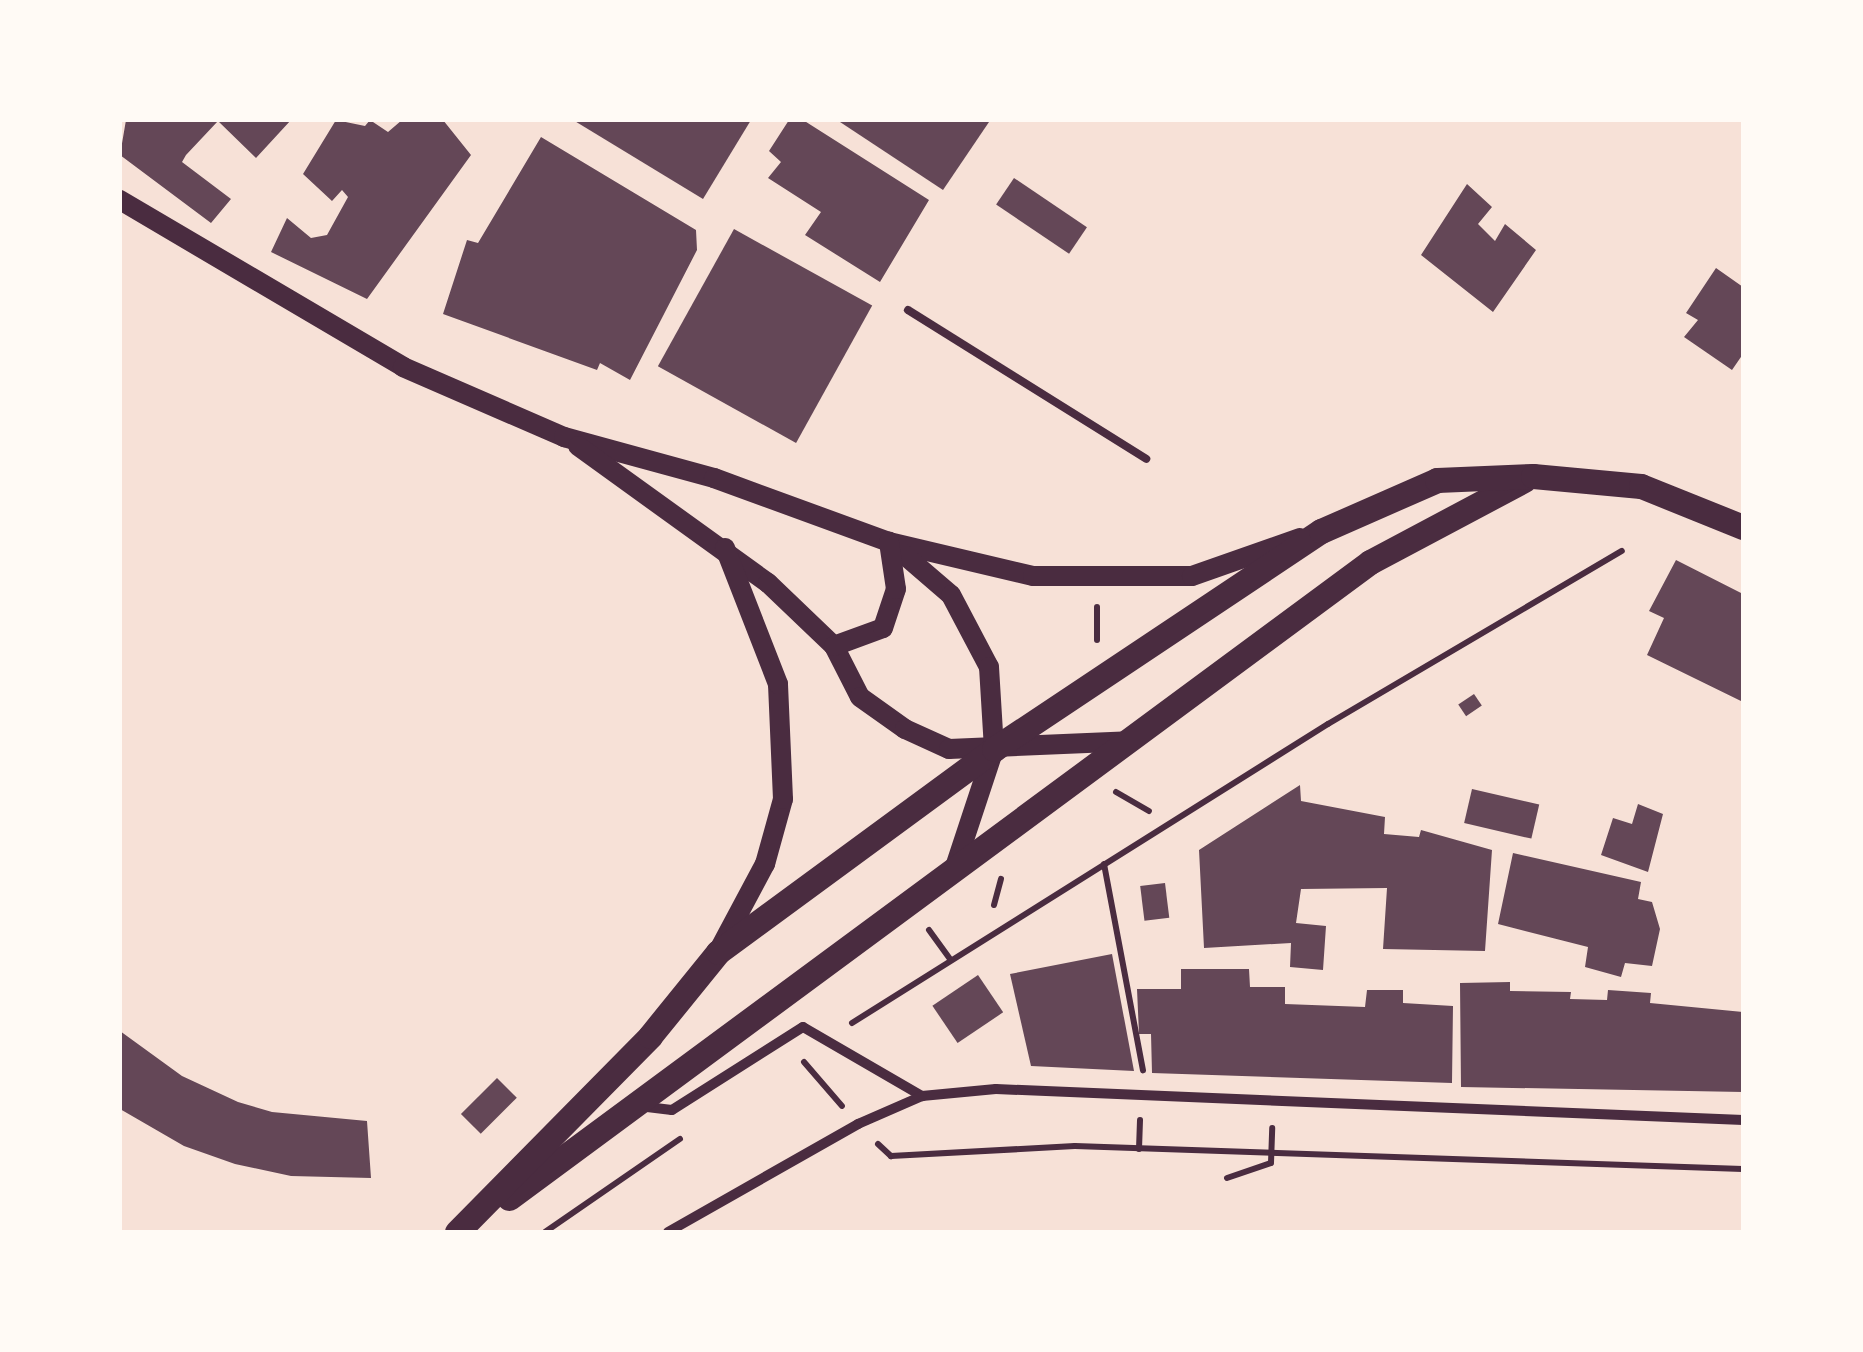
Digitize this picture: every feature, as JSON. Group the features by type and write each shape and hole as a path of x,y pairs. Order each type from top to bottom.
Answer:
{"main road":[{"path":"120,200 403,367 564,437 714,478 889,542 1033,576 1192,576 1321,531 1437,480 1533,476 1641,486 1743,527"},
{"path":"564,437 724,546 834,646 860,698 905,729 949,748 1129,741"},
{"path":"460,1232 953,873 1370,562 1533,476"},
{"path":"718,952 994,748 1321,531"},
{"path":"834,646 882,628 896,589 889,542"},
{"path":"889,542 951,594 989,668 994,748 953,873"},
{"path":"460,1232 650,1036 718,952 764,864 783,799 778,684 724,546"}],"street":[{"path":"633,1105 672,1110 803,1026 922,1096"},
{"path":"668,1232 858,1124 922,1096 996,1089 1743,1120"}],"lane":[{"path":"908,310 1146,458"}],"path":[{"path":"788,1065 1104,864 1622,551"},
{"path":"1125,803 1150,811"},
{"path":"1104,864 1144,1071"},
{"path":"922,920 951,960"},
{"path":"800,1057 891,1156 987,1148 1139,1149 1743,1170"},
{"path":"1139,1149 1141,1115"},
{"path":"1226,1178 1270,1163 1273,1122"},
{"path":"545,1232 684,1137"}],"building":[{"path":"126,120 291,120 256,158 218,121 186,155 182,162 231,199 211,223 120,155"},
{"path":"336,120 365,126 370,120 388,132 402,120 443,120 471,155 367,299 271,252 287,218 311,238 327,235 348,197 342,190 332,201 303,174"},
{"path":"573,120 751,120 703,199"},
{"path":"789,120 803,120 929,200 880,282 805,235 821,212 768,178 781,162 769,151"},
{"path":"837,120 986,120 989,122 943,190"},
{"path":"541,137 696,230 697,250 630,380 600,363 597,370 443,314 467,240 478,243"},
{"path":"1014,178 1087,227 1069,254 996,205"},
{"path":"1467,184 1492,207 1478,224 1495,241 1505,224 1536,250 1493,312 1421,255"},
{"path":"734,229 872,306 796,443 658,366"},
{"path":"1716,268 1743,287 1743,354 1732,370 1684,337 1698,320 1686,313"},
{"path":"1676,560 1743,594 1743,702 1647,655 1664,618 1649,611"},
{"path":"1474,694 1482,706 1466,716 1458,705"},
{"path":"1300,785 1301,801 1385,817 1384,834 1419,837 1421,830 1492,850 1485,951 1383,949 1387,888 1301,889 1296,923 1326,926 1323,970 1290,967 1291,943 1204,948 1199,850"},
{"path":"1472,789 1539,805 1531,839 1464,823"},
{"path":"1638,804 1663,814 1648,872 1601,855 1613,818 1632,824"},
{"path":"1513,853 1641,882 1638,899 1652,902 1660,929 1652,966 1625,963 1621,977 1585,967 1588,947 1498,924"},
{"path":"1165,883 1169,918 1144,921 1140,886"},
{"path":"1112,954 1134,1071 1031,1066 1010,974"},
{"path":"1181,969 1249,969 1250,987 1285,987 1285,1004 1365,1007 1367,990 1403,990 1403,1003 1453,1006 1452,1083 1152,1073 1151,1034 1139,1034 1137,989 1181,989"},
{"path":"978,975 1003,1012 958,1043 932,1006"},
{"path":"1510,982 1510,991 1571,992 1570,999 1607,1000 1608,990 1651,993 1650,1003 1743,1012 1743,1092 1461,1087 1460,983"},
{"path":"120,1031 182,1076 238,1102 272,1112 367,1121 371,1178 291,1176 235,1164 184,1146 120,1109"},
{"path":"497,1078 517,1098 481,1134 461,1114"}]}
